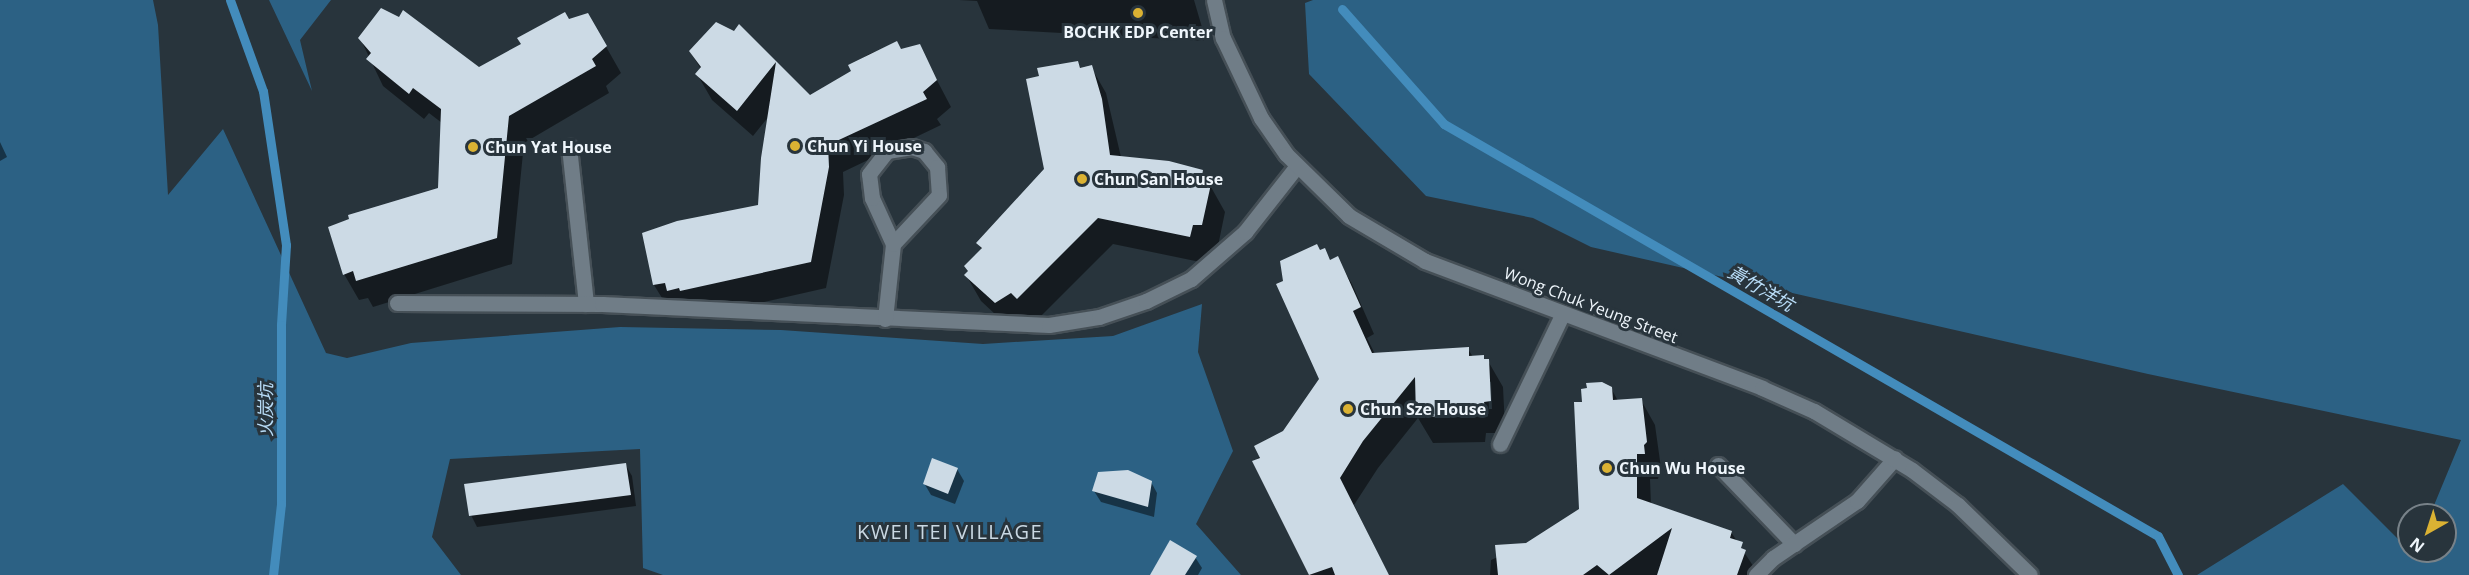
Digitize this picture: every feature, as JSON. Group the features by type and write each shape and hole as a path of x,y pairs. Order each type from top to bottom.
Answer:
{"street":[{"name":"Wong Chuk Yeung Street","path":"1214,0 1240,79 1261,118 1297,166 1349,216 1386,241 1425,261 1762,388 1824,417 1895,458 1958,505 2030,575"},
{"path":"569,147 586,304"},
{"path":"885,319 893,244 872,198 869,174 887,151 912,147 924,151 937,167 939,195 893,244"},
{"path":"397,303 586,304 1049,325 1099,317 1146,302 1191,279 1245,232 1297,166"},
{"path":"1500,444 1563,313"},
{"path":"1756,575 1794,544 1857,501 1895,458"},
{"path":"1718,465 1794,544"}],"shaded area":[{"path":"0,0 153,0 158,25 168,195 223,129 326,353 347,358 411,343 620,327 781,330 983,344 1113,336 1202,304 1198,352 1233,451 1196,524 1241,575 663,575 643,568 640,449 450,459 432,537 461,575 0,575"},
{"path":"269,0 331,0 300,40 312,91"},
{"path":"1313,0 2469,0 2469,575 2197,575 2343,484 2397,538 2397,563 2457,563 2457,503 2435,503 2461,440 2148,374 1591,247 1533,218 1426,196 1309,74 1305,3"}],"building":[{"name":"Chun Yat House","path":"381,8 399,17 403,10 479,67 521,44 517,38 565,12 569,19 588,13 607,46 592,59 596,66 509,116 497,238 356,281 353,271 343,275 328,227 349,219 348,215 438,188 441,109 413,88 409,94 366,59 371,53 358,38"},
{"name":"Chun Yi House","path":"716,22 734,31 739,24 810,95 851,71 848,65 897,41 901,49 920,44 937,80 923,92 927,99 828,145 829,167 811,262 680,291 679,288 667,291 665,283 653,285 642,233 677,221 758,205 761,158 776,62 737,111 695,74 701,67 689,51"},
{"name":"Chun San House","path":"1078,61 1080,68 1092,65 1102,99 1110,155 1169,161 1203,170 1201,183 1211,184 1202,225 1193,225 1190,237 1098,218 1017,299 1011,293 995,303 964,275 968,271 964,266 982,248 976,243 1044,169 1026,79 1039,76 1037,68"},
{"name":"Chun Sze House","path":"1317,244 1320,250 1325,248 1330,260 1338,256 1361,307 1353,311 1372,353 1469,347 1469,356 1484,355 1484,359 1489,359 1491,401 1484,402 1485,407 1472,407 1471,416 1416,417 1415,377 1363,441 1340,478 1389,575 1335,575 1332,567 1309,575 1252,461 1260,458 1254,446 1283,431 1319,379 1276,284 1283,281 1280,261"},
{"name":"Chun Wu House","path":"1602,382 1612,387 1613,400 1642,398 1647,442 1644,445 1645,454 1637,454 1637,498 1732,531 1730,538 1743,542 1741,548 1746,550 1737,575 1657,575 1672,528 1609,575 1597,565 1583,575 1498,575 1495,545 1526,543 1579,509 1574,402 1582,402 1581,389 1587,388 1586,383"},
{"path":"932,458 958,468 948,494 923,484"},
{"path":"626,463 631,495 469,516 464,484"},
{"path":"1128,470 1152,481 1148,507 1092,491 1098,472"},
{"path":"1170,540 1197,556 1185,575 1150,575"}],"waterway":[{"name":"火炭坑","path":"230,0 263,91 286,245 281,325 281,504 273,575"},
{"name":"黃竹洋坑","path":"1342,9 1444,124 2158,536 2178,575"}],"place":[{"name":"BOCHK EDP Center","path":"1138,13"},
{"name":"Chun Yi House","path":"795,146"},
{"name":"Chun Yat House","path":"473,147"},
{"name":"Chun San House","path":"1082,179"},
{"name":"Chun Sze House","path":"1348,409"},
{"name":"Chun Wu House","path":"1607,468"}],"district":[{"name":"KWEI TEI VILLAGE","path":"950,531"}]}
